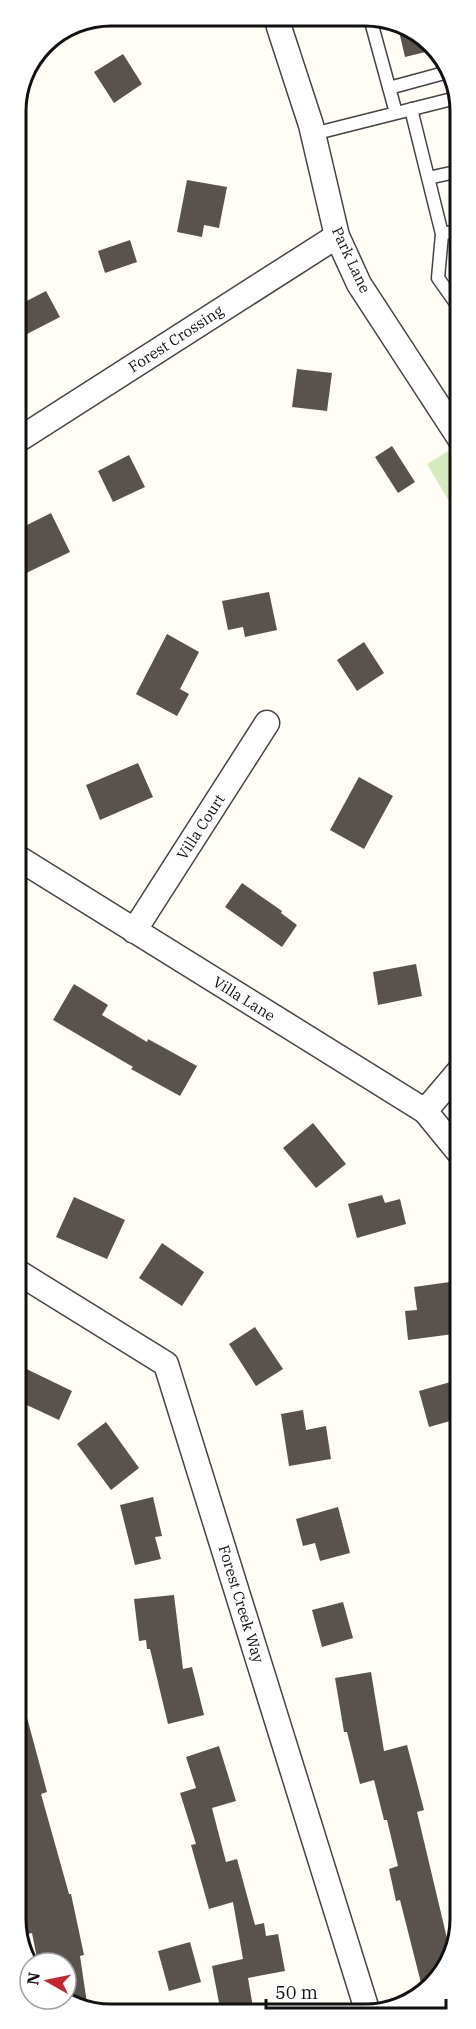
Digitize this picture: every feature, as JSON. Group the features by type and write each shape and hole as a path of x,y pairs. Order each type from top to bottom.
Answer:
{"street":[{"name":"Park Lane","path":"278,26 313,134 337,236 359,284 450,406"},
{"name":"Forest Crossing","path":"26,435 337,236"},
{"name":"Villa Court","path":"134,931 267,723"},
{"name":"Villa Lane","path":"26,863 426,1111 450,1142"},
{"path":"426,1111 450,1082"},
{"name":"Forest Creek Way","path":"25,1277 166,1364 365,2004"}],"lane":[{"path":"372,26 396,113"},
{"path":"389,88 442,74"},
{"path":"313,134 450,99"},
{"path":"411,109 442,234 438,278 450,295"},
{"path":"428,178 450,173"},
{"path":"442,234 450,232"}],"green space":[{"path":"450,450 450,503 427,464"}],"building":[{"path":"399,32 427,52 405,57"},
{"path":"123,54 142,84 114,103 94,72"},
{"path":"187,180 227,187 219,228 204,225 202,237 177,232"},
{"path":"130,240 137,262 105,273 98,251"},
{"path":"46,291 60,317 27,334 26,301"},
{"path":"297,369 332,373 327,411 292,407"},
{"path":"392,446 415,482 398,493 375,457"},
{"path":"129,455 145,487 113,502 98,471"},
{"path":"51,513 70,552 26,573 26,526"},
{"path":"269,592 277,630 245,637 243,627 228,630 222,601"},
{"path":"167,634 199,652 180,689 189,694 177,716 136,694"},
{"path":"364,642 384,673 357,691 337,660"},
{"path":"138,763 153,797 100,820 86,785"},
{"path":"359,777 393,796 364,849 330,830"},
{"path":"242,883 282,911 281,913 297,925 282,947 225,907"},
{"path":"416,964 422,996 378,1005 373,972"},
{"path":"74,984 108,1005 102,1015 147,1042 148,1039 197,1066 180,1096 131,1069 133,1067 53,1020"},
{"path":"313,1123 346,1164 316,1188 283,1148"},
{"path":"382,1195 385,1203 400,1199 406,1224 357,1238 348,1204"},
{"path":"74,1197 125,1220 107,1259 56,1237"},
{"path":"162,1243 204,1272 182,1306 139,1278"},
{"path":"450,1282 450,1334 408,1340 405,1311 417,1310 414,1287"},
{"path":"255,1327 283,1369 256,1386 229,1344"},
{"path":"25,1368 72,1391 59,1420 25,1404"},
{"path":"450,1382 450,1421 429,1427 419,1391"},
{"path":"303,1410 306,1430 326,1426 331,1459 289,1466 281,1414"},
{"path":"106,1422 139,1468 111,1490 77,1444"},
{"path":"153,1497 162,1536 155,1537 161,1559 135,1565 120,1505"},
{"path":"338,1507 350,1553 320,1561 315,1543 303,1546 296,1519"},
{"path":"174,1595 183,1669 192,1667 204,1715 168,1724 150,1649 147,1649 146,1640 139,1641 134,1599"},
{"path":"343,1602 353,1638 322,1647 312,1610"},
{"path":"371,1672 384,1751 407,1745 424,1810 417,1812 448,1941 436,1966 421,1982 400,1900 396,1901 389,1869 398,1866 387,1820 384,1820 374,1780 360,1784 347,1732 344,1732 335,1678"},
{"path":"25,1711 47,1792 41,1794 69,1894 71,1894 84,1955 80,1956 86,2000 78,1997 78,1951 36,1951 32,1933 27,1934 25,1918"},
{"path":"219,1746 236,1801 212,1808 226,1862 237,1859 255,1925 264,1923 266,1936 278,1934 285,1971 248,1978 252,2004 219,2004 212,1966 243,1959 233,1902 209,1909 191,1845 196,1844 180,1793 196,1788 186,1757"},
{"path":"190,1942 201,1982 169,1991 158,1951"}]}
